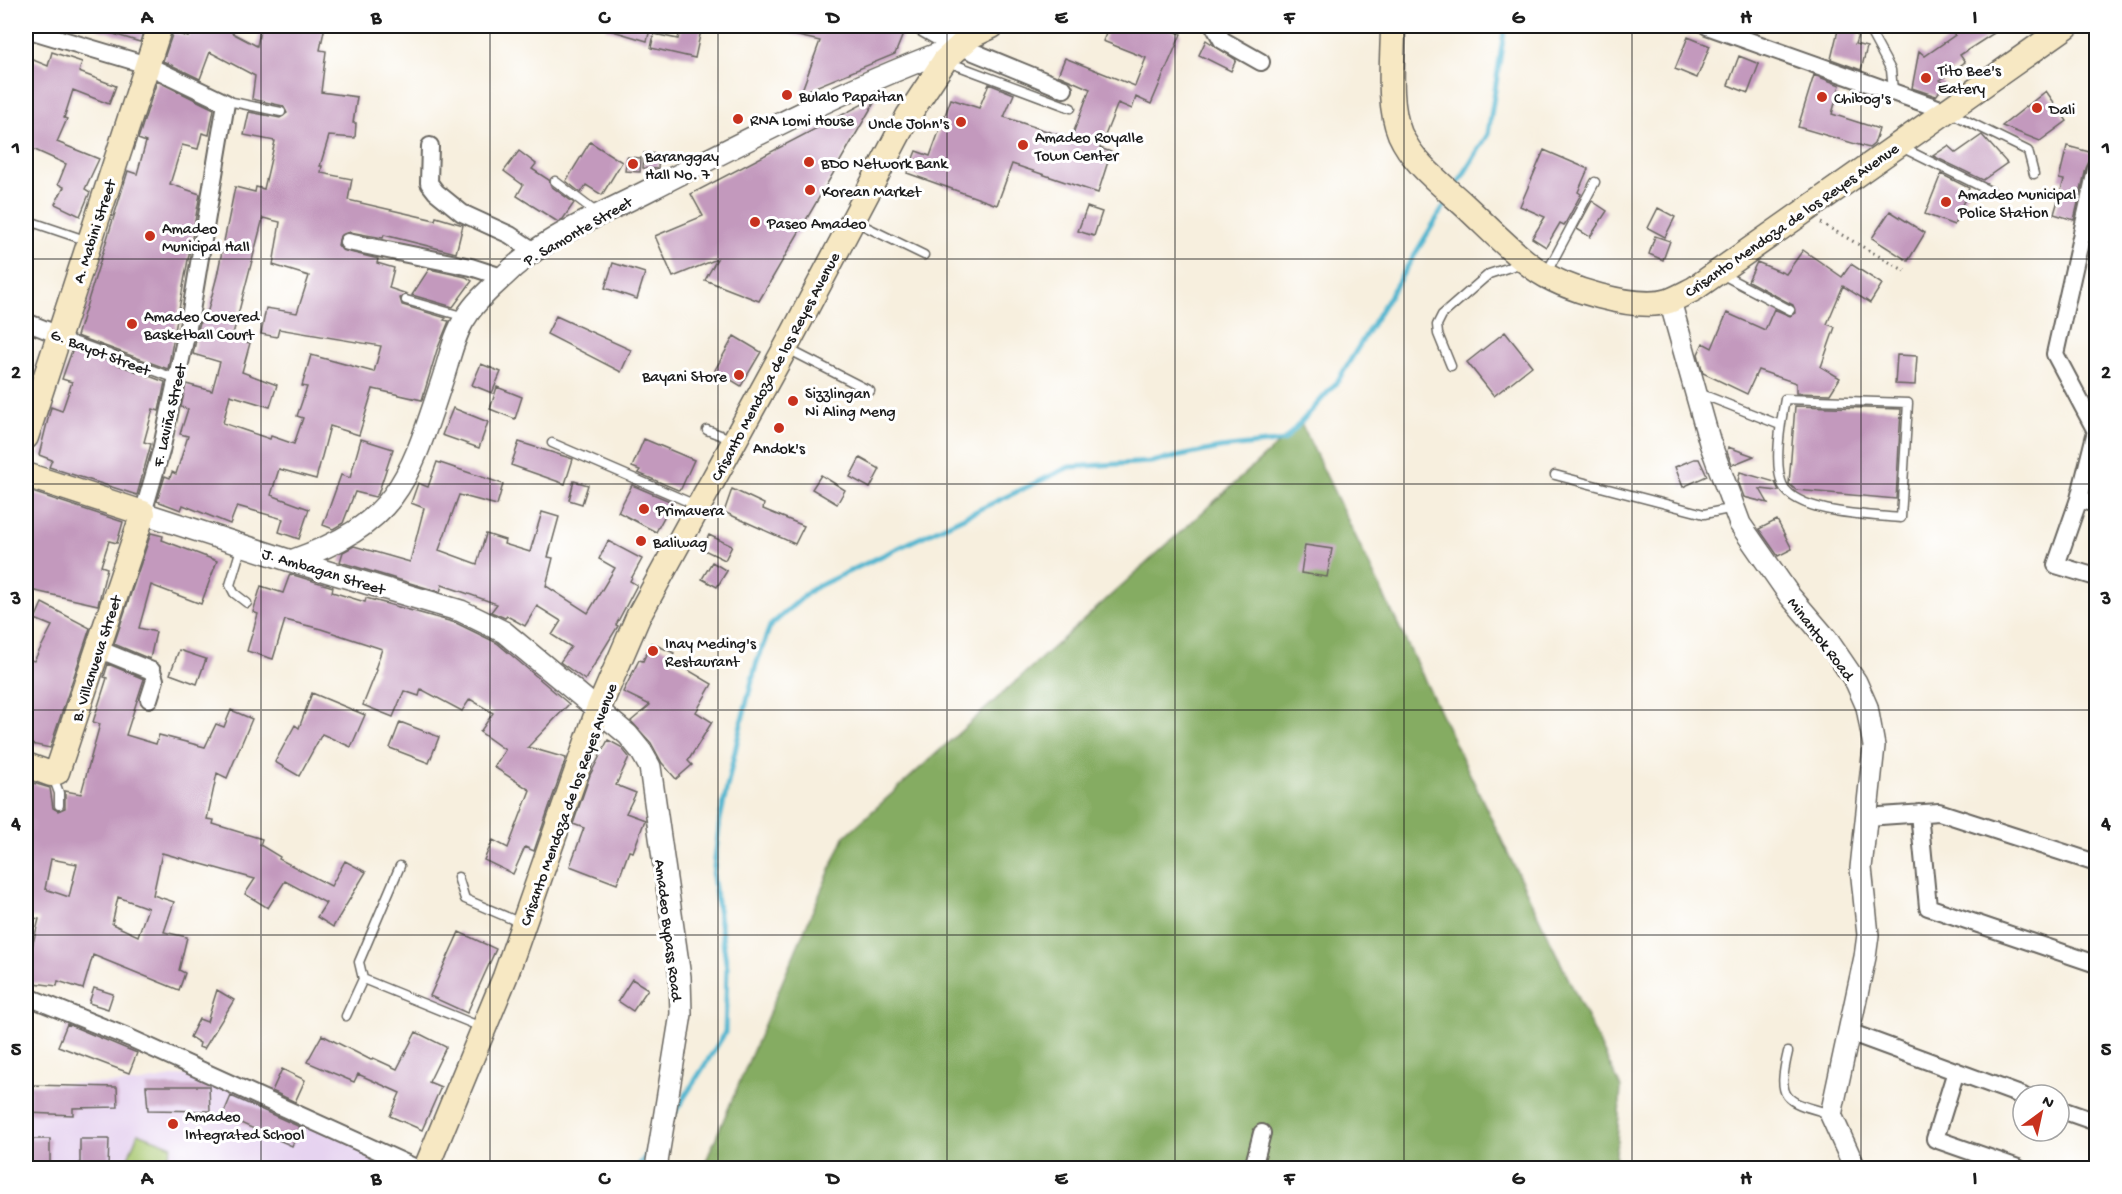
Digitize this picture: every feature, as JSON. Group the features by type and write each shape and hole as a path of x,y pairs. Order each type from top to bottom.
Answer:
{"main road":[{"name":"A. Mabini Street","path":"26,437 160,26"},
{"name":"Crisanto Mendoza de los Reyes Avenue","path":"426,1168 525,924 598,710 638,617 786,347 908,116 952,53 992,26"},
{"name":"Crisanto Mendoza de los Reyes Avenue","path":"1393,26 1394,108 1399,131 1408,150 1424,168 1500,239 1535,268 1619,299 1647,303 1670,301 1718,272 2067,26"},
{"name":"J. Ambagan Street","path":"26,475 143,513"},
{"name":"B. Villanueva Street","path":"51,774 57,772 143,513"},
{"path":"26,765 51,774"}],"street":[{"path":"924,26 952,53 1064,89"},
{"path":"1214,26 1222,40 1261,62"},
{"path":"1707,26 1893,90 1946,111"},
{"path":"26,30 147,65 223,100"},
{"name":"P. Samonte Street","path":"291,561 324,549 354,533 388,504 406,480 465,317 502,277 534,251 599,215 904,66 952,53"},
{"name":"F. Laviña Street","path":"143,513 161,452 177,379 227,109 223,100"},
{"path":"430,146 429,183 436,192 462,213 510,235 534,251"},
{"path":"2097,170 2055,354 2096,431 2079,499 2056,565 2097,577"},
{"path":"348,242 471,267 502,277"},
{"name":"Minantok Road","path":"1670,301 1694,391 1740,524 1764,562 1826,638 1856,682 1867,707 1874,746 1861,868 1868,935 1831,1114"},
{"name":"G. Bayot Street","path":"26,322 59,335"},
{"path":"2079,499 2097,504"},
{"name":"J. Ambagan Street","path":"143,513 291,561 461,611 504,632 598,710"},
{"path":"98,649 152,670 155,680 149,699"},
{"name":"Amadeo Bypass Road","path":"598,710 628,735 650,767 680,977 681,1014 656,1164"},
{"path":"1866,817 1939,812 2097,863"},
{"path":"1919,813 1928,907 2097,964"},
{"path":"26,996 130,1038 416,1168"},
{"path":"1849,1032 2011,1092"},
{"path":"1956,1071 1935,1138 2018,1168"},
{"path":"2071,1113 2097,1122"},
{"path":"1831,1114 1839,1137 1855,1168"},
{"path":"1253,1168 1262,1132"}],"lane":[{"path":"1872,35 1892,70 1893,90"},
{"path":"952,53 1071,108"},
{"path":"223,100 281,112"},
{"path":"1946,111 2028,151 2034,174"},
{"path":"1898,145 1992,192"},
{"path":"555,181 599,215"},
{"path":"1451,366 1438,334 1437,325 1442,315 1489,274 1535,268 1595,182"},
{"path":"26,246 29,221 89,242"},
{"path":"852,221 924,255"},
{"path":"1718,272 1790,310"},
{"path":"406,300 465,317"},
{"name":"G. Bayot Street","path":"59,335 177,379"},
{"path":"786,347 870,391"},
{"path":"1694,391 1780,425"},
{"path":"1785,399 1908,403 1901,518 1826,509 1801,500 1788,492 1779,472 1780,425 1785,399"},
{"path":"707,430 734,440"},
{"path":"552,443 698,507"},
{"path":"1555,475 1704,514 1734,508"},
{"path":"242,545 230,585 234,593 247,603"},
{"path":"51,774 59,793 59,805"},
{"path":"346,1016 363,979 359,962 400,866"},
{"path":"458,877 465,899 525,924"},
{"path":"363,979 484,1028"},
{"path":"1788,1052 1782,1080 1788,1097 1799,1104 1831,1114"}],"path":[{"path":"1804,213 1905,271"}],"shaded area":[{"name":"Amadeo Integrated School","path":"209,1071 403,1168 26,1168 26,1084 136,1083"}],"green space":[{"path":"1301,423 1621,1088 1615,1168 703,1168 844,837"},
{"path":"138,1133 172,1146 163,1168 124,1168"}],"building":[{"path":"98,26 145,26 140,42 97,29"},
{"path":"192,26 235,26 232,33 257,46 261,26 325,26 320,50 326,51 321,92 357,97 353,123 356,123 355,138 329,136 320,166 322,166 321,173 352,179 348,200 435,220 436,217 463,225 456,253 384,235 383,238 350,232 340,236 338,245 342,250 378,259 377,263 394,268 389,288 407,294 400,298 402,305 446,318 444,320 449,321 437,350 422,400 373,389 359,435 330,426 316,479 279,469 271,495 309,509 299,539 279,532 283,519 237,506 230,524 183,505 181,510 157,501 165,476 170,478 172,472 176,474 188,436 180,434 188,409 181,407 186,384 212,391 220,362 193,354 201,317 206,318 217,276 235,187 255,192 256,187 264,189 275,141 244,135 249,112 280,118 287,113 283,106 252,99 255,76 210,52 200,79 163,61 173,32 188,37","holes":["263,218 280,222 273,265 309,276 297,313 266,308 261,334 277,337 279,329 381,346 374,372 311,355 302,386 307,387 297,416 303,418 294,444 271,436 270,439 223,423 230,395 270,407 277,385 242,372 250,343 232,338"]},
{"path":"606,26 651,26 647,41 606,29"},
{"path":"681,26 702,26 695,58 651,48 654,34 678,39"},
{"path":"777,26 884,26 904,32 895,54 801,93 820,41 776,31"},
{"path":"1109,26 1162,26 1181,34 1151,104 1136,97 1132,109 1118,103 1100,148 1111,152 1098,193 1012,164 997,205 907,173 916,151 930,156 951,99 979,108 989,84 1014,94 1004,117 1071,139 1090,89 1058,75 1065,58 1135,86 1146,58 1103,41"},
{"path":"1839,26 1861,26 1855,44 1867,47 1861,70 1831,59"},
{"path":"1947,26 2005,26 1960,55 1965,62 1940,80 1945,84 1936,96 1912,88 1919,51 1925,56 1955,35"},
{"path":"1688,37 1710,46 1697,78 1675,69"},
{"path":"1206,40 1236,60 1231,71 1199,55"},
{"path":"52,52 82,62 79,72 116,86 109,104 73,90 64,118 67,119 57,142 99,159 85,189 90,192 80,216 55,204 64,187 58,184 66,164 26,146 26,57 48,66"},
{"path":"1739,56 1759,64 1748,93 1728,85"},
{"name":"Chibog's","path":"1814,75 1840,85 1832,114 1879,129 1874,144 1869,148 1798,127"},
{"path":"157,81 214,109 209,135 202,133 198,149 182,145 170,184 200,194 168,369 77,336 128,171 137,174 146,142 138,139"},
{"path":"2046,91 2067,121 2040,141 2002,126"},
{"name":"Paseo Amadeo","path":"878,96 759,301 705,280 717,259 673,277 655,236 703,216 691,194"},
{"path":"1982,135 2007,163 1983,180 1933,156 1948,146 1956,153"},
{"path":"590,142 622,162 602,195 586,185 581,193 566,181"},
{"path":"2067,146 2093,153 2086,168 2074,220 2054,214 2064,180 2059,179"},
{"path":"1544,150 1588,169 1578,192 1581,194 1566,222 1564,225 1560,223 1546,247 1532,238 1545,217 1520,206"},
{"path":"519,151 536,164 532,169 549,180 551,186 574,203 563,219 558,222 517,196 523,185 504,171"},
{"path":"644,153 659,154 658,169 643,168"},
{"name":"Baranggay Hall No. 7","path":"627,157 641,158 640,172 625,171"},
{"name":"Amadeo Municipal Police Station","path":"1941,174 1969,188 1954,225 1925,214"},
{"path":"1592,201 1607,211 1590,237 1577,229"},
{"path":"1087,207 1102,212 1094,236 1078,231"},
{"path":"1658,208 1675,217 1665,237 1648,228"},
{"path":"1890,211 1925,233 1908,261 1872,238"},
{"path":"1655,236 1670,241 1663,260 1649,254"},
{"path":"1803,250 1842,277 1851,264 1882,284 1870,303 1843,286 1827,324 1835,327 1821,367 1840,378 1830,394 1796,393 1796,383 1758,370 1747,394 1703,373 1698,354 1703,343 1712,348 1727,313 1765,330 1774,309 1790,316 1795,313 1793,305 1748,281 1757,262 1786,274"},
{"path":"613,263 645,273 637,299 605,288"},
{"path":"429,269 466,277 472,281 453,307 412,295"},
{"path":"556,316 631,350 621,372 547,334"},
{"path":"1505,332 1532,366 1494,396 1467,362"},
{"path":"734,336 761,352 741,386 715,370"},
{"path":"73,348 165,382 159,411 153,409 144,442 151,444 137,495 49,467 52,460 39,455 51,407 62,411 72,382 62,379"},
{"path":"1897,355 1917,356 1915,385 1895,384"},
{"path":"481,364 501,372 492,393 472,385"},
{"path":"497,387 522,397 515,419 490,409"},
{"path":"1795,406 1901,409 1896,499 1796,490 1789,484"},
{"path":"453,408 488,422 479,448 442,435"},
{"path":"361,439 393,449 378,494 375,497 355,492 343,523 333,529 323,525 341,475 350,478"},
{"path":"644,439 694,460 681,489 678,490 638,473 640,470 632,467"},
{"path":"519,442 573,459 565,484 511,465"},
{"path":"1728,447 1754,456 1732,465 1727,452"},
{"path":"860,458 880,469 870,488 850,477"},
{"path":"1699,459 1707,476 1683,487 1675,467"},
{"path":"437,462 503,484 497,505 459,495 439,550 477,564 486,534 505,540 504,544 530,552 542,512 559,517 548,557 553,558 546,586 588,613 615,568 599,559 608,541 642,559 630,581 637,585 616,625 618,626 585,680 560,662 571,647 552,635 561,621 537,606 525,626 507,616 505,618 491,612 497,604 460,591 442,585 440,592 340,562 343,552 354,546 410,562 424,508 411,503 418,483 428,487"},
{"path":"1740,472 1775,482 1779,491 1760,489 1768,503 1744,497 1738,481"},
{"path":"821,475 845,490 837,504 812,489"},
{"path":"574,481 588,485 582,504 569,500"},
{"name":"Primavera","path":"632,485 672,502 656,532 618,512"},
{"path":"732,489 764,504 763,509 804,526 795,544 724,512"},
{"path":"26,490 123,522 117,543 109,541 101,566 107,568 98,605 26,589 30,569 26,568"},
{"path":"1777,520 1792,549 1778,556 1759,529"},
{"path":"151,533 163,536 162,540 217,561 201,604 151,585 139,628 156,632 150,659 114,644"},
{"path":"709,535 732,546 725,560 702,549"},
{"path":"1305,545 1332,549 1327,577 1301,573"},
{"path":"712,562 727,571 717,587 702,579"},
{"path":"290,574 333,587 332,592 365,602 366,598 456,623 497,643 569,704 528,747 566,758 534,851 525,847 513,874 484,860 493,840 508,848 530,790 494,767 505,750 480,732 493,713 470,699 462,711 421,689 419,696 404,691 393,717 363,705 377,670 375,669 382,649 321,629 285,620 273,659 247,651 258,614 253,612 261,586 283,593"},
{"path":"42,603 90,628 50,748 26,743 26,659 34,661 52,626 35,619"},
{"path":"651,643 674,653 671,660 712,684 696,712 712,722 688,761 692,765 676,779 662,763 651,743 631,721 650,705 623,692 639,660 643,661"},
{"path":"179,650 206,659 197,684 170,674"},
{"path":"108,664 144,679 126,735 156,744 159,735 205,747 216,724 224,727 231,710 252,719 227,778 217,773 207,819 214,820 213,824 262,839 260,845 280,857 279,859 331,886 345,861 366,872 333,927 317,917 326,903 285,881 268,908 245,894 255,879 162,853 153,895 174,902 164,932 187,937 179,970 185,973 179,990 93,955 83,989 58,981 57,986 26,982 26,954 30,955 39,919 26,916 26,781 50,788 53,808 58,811 65,808 65,791 81,794 100,724 93,722 107,678 104,677","holes":["51,859 77,864 69,897 45,889","118,897 148,908 138,936 112,924"]},
{"path":"312,693 365,715 351,747 322,734 299,776 275,762 295,725 299,728"},
{"path":"400,722 439,737 429,763 390,748"},
{"path":"608,740 621,747 629,757 616,785 636,793 626,813 645,820 633,852 629,851 617,884 570,866 584,828 573,824 590,775"},
{"path":"459,932 496,949 467,1013 430,996"},
{"path":"632,979 648,989 633,1011 618,1001"},
{"path":"94,988 113,994 108,1009 89,1003"},
{"path":"217,990 234,1000 204,1049 199,1047 200,1043 190,1037 199,1019 207,1022"},
{"path":"67,1024 137,1053 129,1073 58,1046"},
{"path":"416,1032 446,1047 429,1082 441,1087 422,1130 390,1116 400,1093 358,1074 354,1082 307,1062 322,1035 371,1060 373,1058 397,1069"},
{"path":"282,1069 305,1080 295,1102 272,1091"},
{"path":"30,1085 117,1087 118,1107 73,1108 73,1115 29,1113"},
{"path":"146,1086 209,1086 210,1111 148,1110"},
{"path":"231,1096 300,1127 292,1146 223,1115"},
{"path":"26,1139 50,1139 50,1168 26,1168"},
{"path":"80,1139 109,1139 108,1168 80,1168"}],"waterway":[{"path":"1454,190 1488,134 1505,26"},
{"path":"672,1117 725,1033 727,968 713,876 720,819 741,724 756,665 770,626 812,589 1069,467 1151,462 1220,448 1284,441 1337,382 1448,200"},
{"path":"637,1168 652,1148"}],"place":[{"name":"Tito Bee's Eatery","path":"1926,78"},
{"name":"Bulalo Papaitan","path":"787,95"},
{"name":"Chibog's","path":"1822,97"},
{"name":"Dali","path":"2037,108"},
{"name":"RNA Lomi House","path":"738,119"},
{"name":"Uncle John's","path":"961,122"},
{"name":"Amadeo Royalle Town Center","path":"1023,145"},
{"name":"BDO Network Bank","path":"809,162"},
{"name":"Baranggay Hall No. 7","path":"633,164"},
{"name":"Korean Market","path":"810,190"},
{"name":"Amadeo Municipal Police Station","path":"1946,202"},
{"name":"Paseo Amadeo","path":"755,222"},
{"name":"Amadeo Municipal Hall","path":"150,236"},
{"name":"Amadeo Covered Basketball Court","path":"132,324"},
{"name":"Bayani Store","path":"739,375"},
{"name":"Sizzlingan Ni Aling Meng","path":"793,401"},
{"name":"Andok's","path":"779,428"},
{"name":"Primavera","path":"644,509"},
{"name":"Baliwag","path":"641,541"},
{"name":"Inay Meding's Restaurant","path":"653,651"},
{"name":"Amadeo Integrated School","path":"173,1124"}]}
